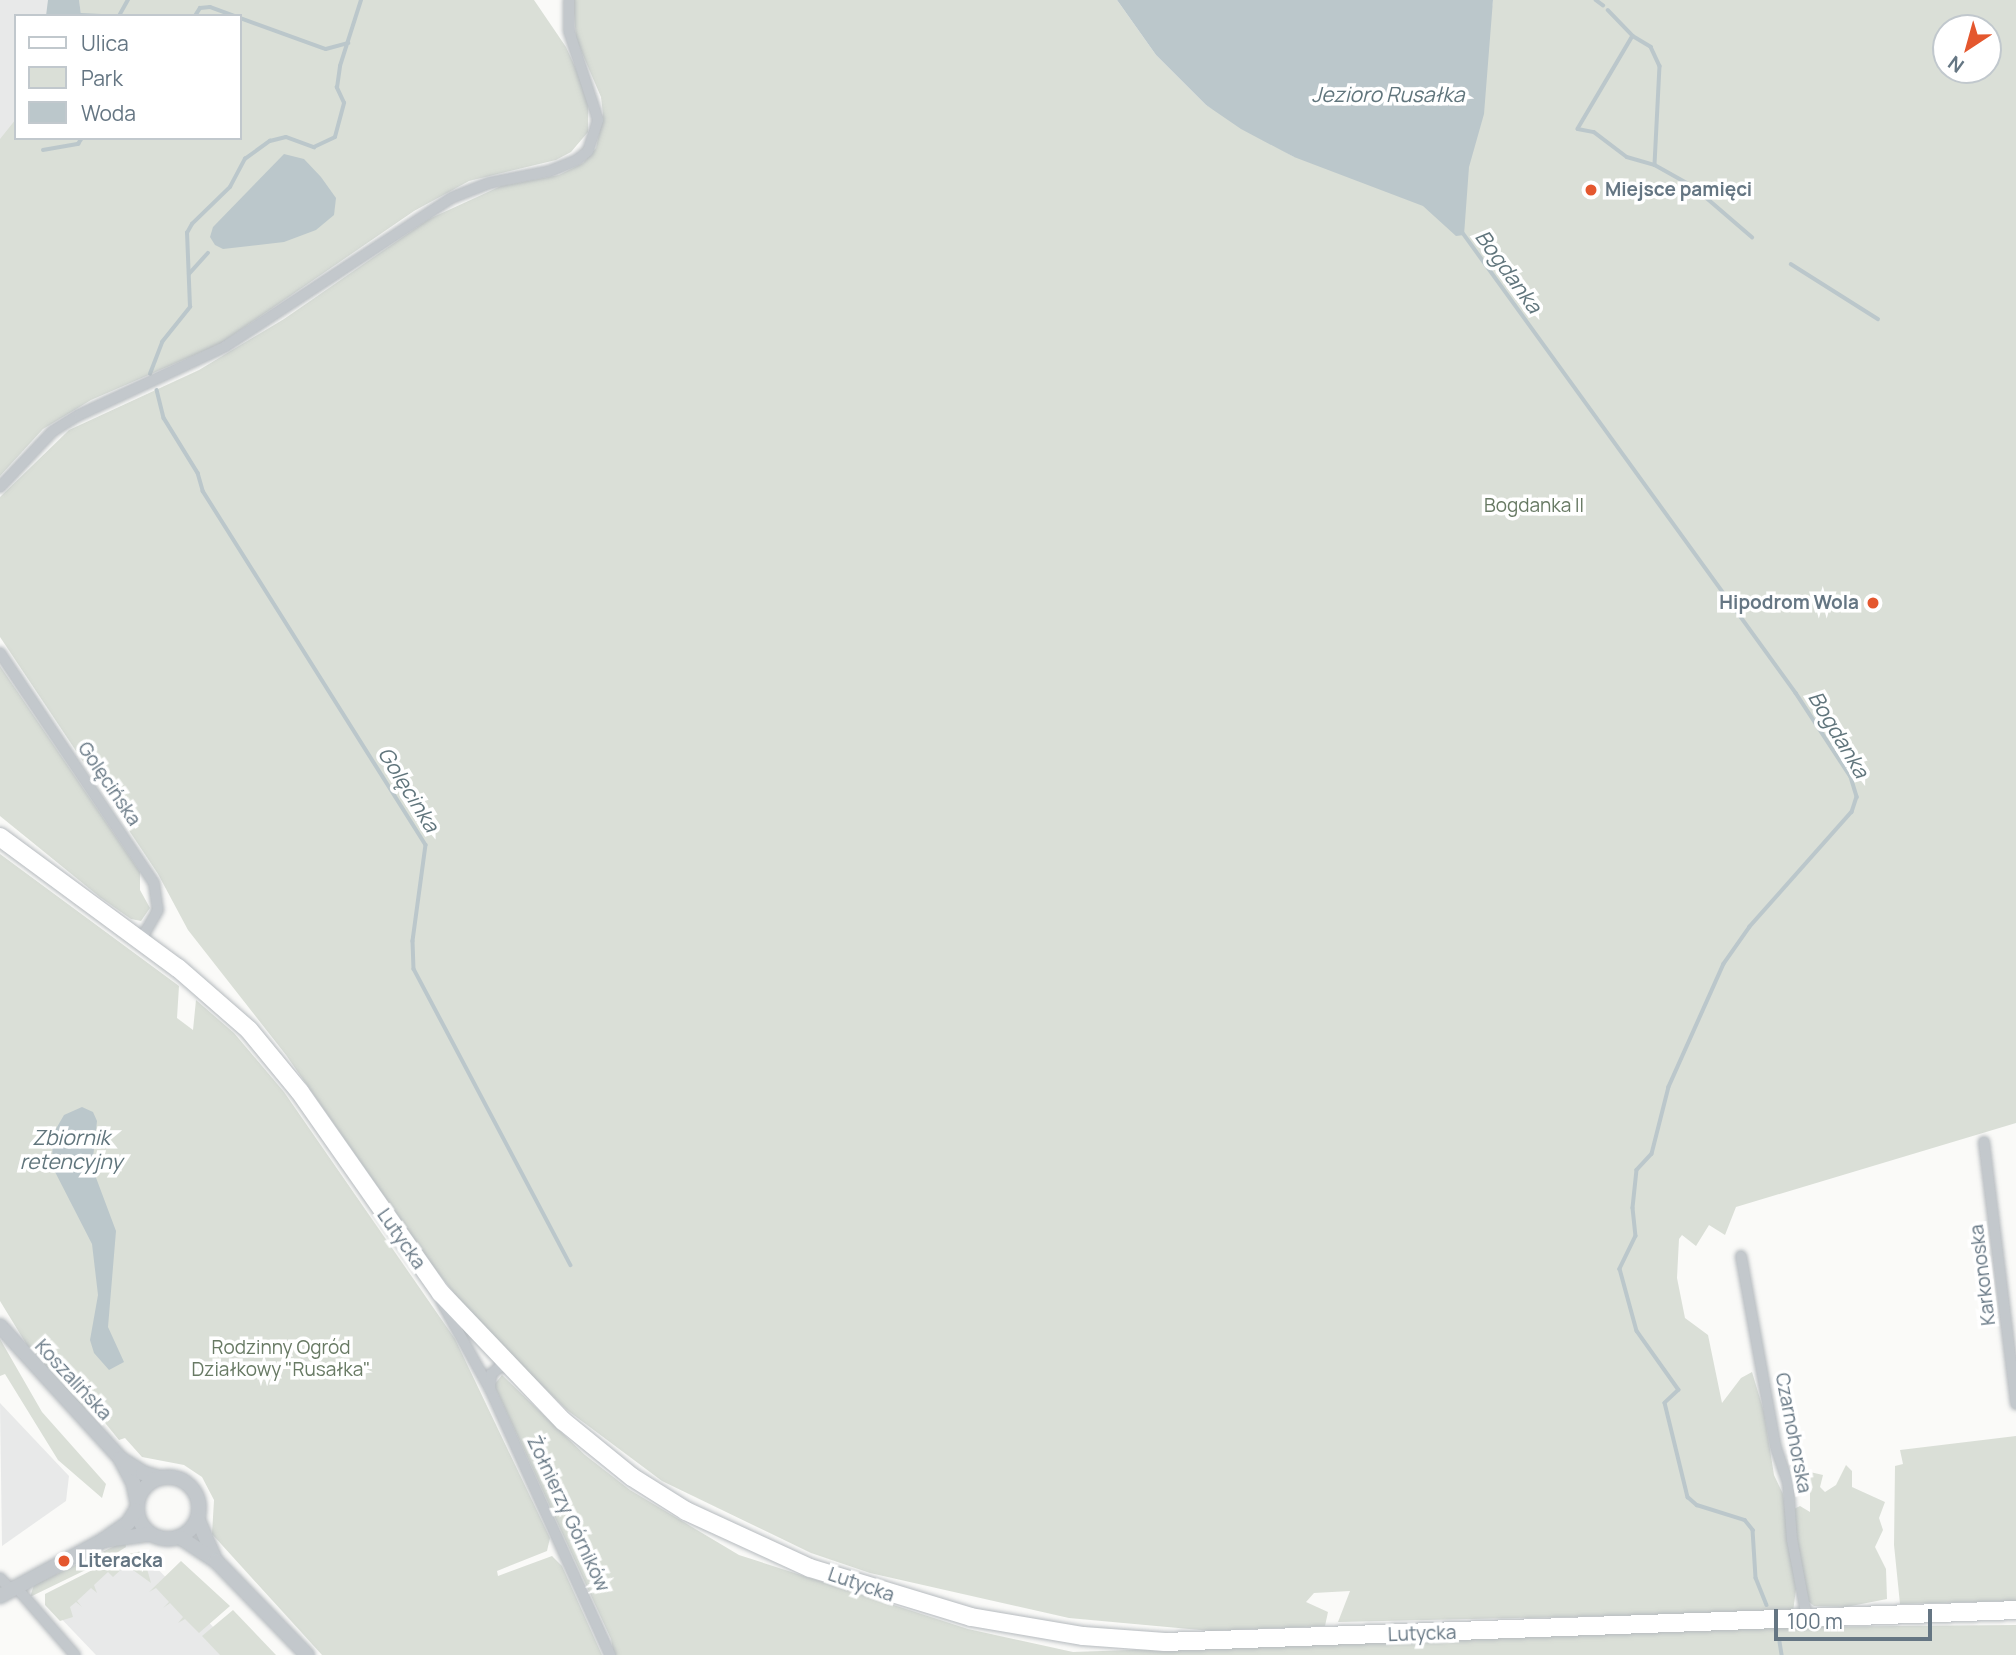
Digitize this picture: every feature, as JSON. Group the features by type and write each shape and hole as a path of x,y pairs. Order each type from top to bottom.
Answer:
{"main road":[{"name":"Lutycka","path":"0,837 141,940 216,999 261,1042 417,1262 504,1364 611,1461 709,1524 861,1586 983,1619 1083,1636 1185,1642 2016,1610"}],"street":[{"path":"0,487 62,425 226,346 451,198 489,183 550,171 577,160 588,151 598,120 573,45 569,0"},
{"name":"Golęcińska","path":"0,653 154,883 158,910 141,940"},
{"name":"Karkonoska","path":"1984,1142 2016,1404"},
{"name":"Czarnohorska","path":"1741,1256 1776,1448 1788,1483 1792,1540 1807,1618"},
{"name":"Żołnierzy Górników","path":"417,1262 490,1389 610,1655"},
{"name":"Koszalińska","path":"0,1326 120,1458 143,1474 160,1478"},
{"path":"490,1389 491,1374 504,1364"},
{"name":"Koszalińska","path":"120,1458 136,1506"},
{"path":"9,1591 102,1541 128,1523 142,1490 160,1478 181,1480 192,1488 198,1499 198,1520 216,1562"},
{"path":"136,1506 150,1534"},
{"path":"181,1538 198,1520"},
{"path":"102,1541 150,1534 181,1538 216,1562 307,1655"},
{"path":"0,1578 9,1591 75,1655"}],"shaded area":[{"path":"0,0 138,0 129,14 14,14 15,140 0,167"},
{"path":"0,1403 69,1476 66,1501 2,1546"},
{"path":"128,1560 153,1564 240,1655 96,1655 52,1609 54,1600"}],"green space":[{"path":"79,0 534,0 566,47 588,95 588,132 571,152 556,160 469,181 414,211 220,344 91,400 43,429 0,476 0,139 14,122 14,140 242,140 242,14 81,14"},
{"name":"Bogdanka II","path":"573,0 1117,0 1156,55 1206,105 1294,157 1488,33 1493,0 2016,0 2016,1123 1736,1207 1725,1235 1709,1225 1696,1246 1682,1235 1679,1239 1677,1278 1685,1318 1708,1335 1722,1403 1741,1378 1752,1372 1764,1412 1774,1475 1783,1494 1796,1589 1793,1612 1338,1622 1350,1591 1314,1593 1306,1602 1328,1612 1325,1626 1211,1631 1069,1618 870,1573 811,1553 662,1481 567,1410 474,1319 436,1270 286,1055 188,930 158,874 0,637 0,497 69,430 199,370 284,319 429,219 501,186 559,175 583,163 596,148 603,114 601,97 576,39"},
{"path":"0,666 140,872 140,890 150,908 141,921 131,919 101,898 0,816"},
{"name":"Rodzinny Ogród Działkowy \"Rusałka\"","path":"0,854 179,986 177,1018 193,1030 196,1000 234,1033 284,1092 455,1339 550,1538 547,1551 497,1571 498,1576 552,1556 562,1566 602,1655 322,1655 212,1534 214,1500 202,1477 184,1465 142,1457 125,1438 119,1440 97,1413 83,1408 33,1355 0,1301"},
{"path":"0,1339 42,1412 106,1484 102,1498 58,1460 5,1374 0,1376"},
{"path":"502,1375 585,1455 630,1490 739,1555 968,1629 1073,1652 1784,1627 2016,1625 2016,1655 614,1655 611,1639 494,1385"},
{"path":"2016,1436 2016,1601 1900,1604 1894,1545 1895,1466 1903,1464 1900,1450"},
{"path":"1846,1465 1852,1471 1852,1487 1885,1502 1879,1518 1883,1530 1875,1547 1886,1569 1887,1599 1846,1607 1814,1606 1808,1601 1792,1510 1800,1506 1810,1512 1810,1472 1823,1475 1820,1487 1825,1492 1836,1485"},
{"path":"125,1541 126,1547 102,1562 30,1597 34,1585"},
{"path":"142,1551 151,1583 126,1565 113,1577 108,1572 94,1585 97,1593 91,1588 77,1601 82,1607 76,1602 70,1607 73,1617 60,1621 45,1605 45,1594 120,1556"},
{"path":"181,1561 230,1606 199,1633 185,1619 178,1623 183,1617 170,1603 163,1608 169,1602 156,1588 149,1592"},
{"path":"233,1610 276,1655 220,1655 202,1636"}],"water":[{"path":"48,0 79,0 81,14 46,14"},
{"name":"Jezioro Rusałka","path":"1117,0 1493,0 1484,114 1469,167 1464,235 1456,236 1423,206 1294,157 1241,129 1206,105 1156,55"},
{"path":"284,154 304,159 321,177 336,198 334,215 316,230 284,242 223,249 215,245 210,237 213,227"},
{"name":"Zbiornik retencyjny","path":"82,1107 93,1112 97,1121 92,1167 116,1231 108,1327 124,1362 109,1370 94,1353 90,1340 98,1295 92,1244 52,1166 53,1134 64,1115"}],"waterway":[{"path":"120,14 128,0"},
{"name":"Golęcinka","path":"150,374 162,342 190,307 187,233 192,224 230,187 245,159 270,141 286,137 314,147 335,137 344,103 337,88 340,66 361,0"},
{"path":"1596,0 1603,5"},
{"path":"196,14 200,8 210,7 229,14"},
{"path":"1608,10 1633,36 1578,129 1594,132 1627,157 1655,165"},
{"path":"242,19 326,49 348,43"},
{"path":"1633,36 1651,47 1660,66 1655,165 1694,187 1752,237"},
{"path":"43,150 78,144 81,140"},
{"name":"Bogdanka","path":"1463,233 1796,693 1851,777 1857,797 1852,812 1750,927 1724,964 1669,1087 1652,1154 1637,1170 1633,1208 1636,1236 1620,1269 1637,1331 1679,1390 1665,1403 1688,1497 1697,1505 1745,1520 1753,1530 1756,1578 1767,1605"},
{"path":"189,274 208,253"},
{"path":"1791,264 1878,319"},
{"name":"Golęcinka","path":"157,390 164,418 198,473 203,491 426,845 413,941 414,969 571,1265"},
{"name":"Bogdanka","path":"1780,1642 1782,1655"}],"place":[{"name":"Miejsce pamięci","path":"1591,190"},
{"name":"Hipodrom Wola","path":"1873,603"},
{"name":"Literacka","path":"64,1561"}]}
